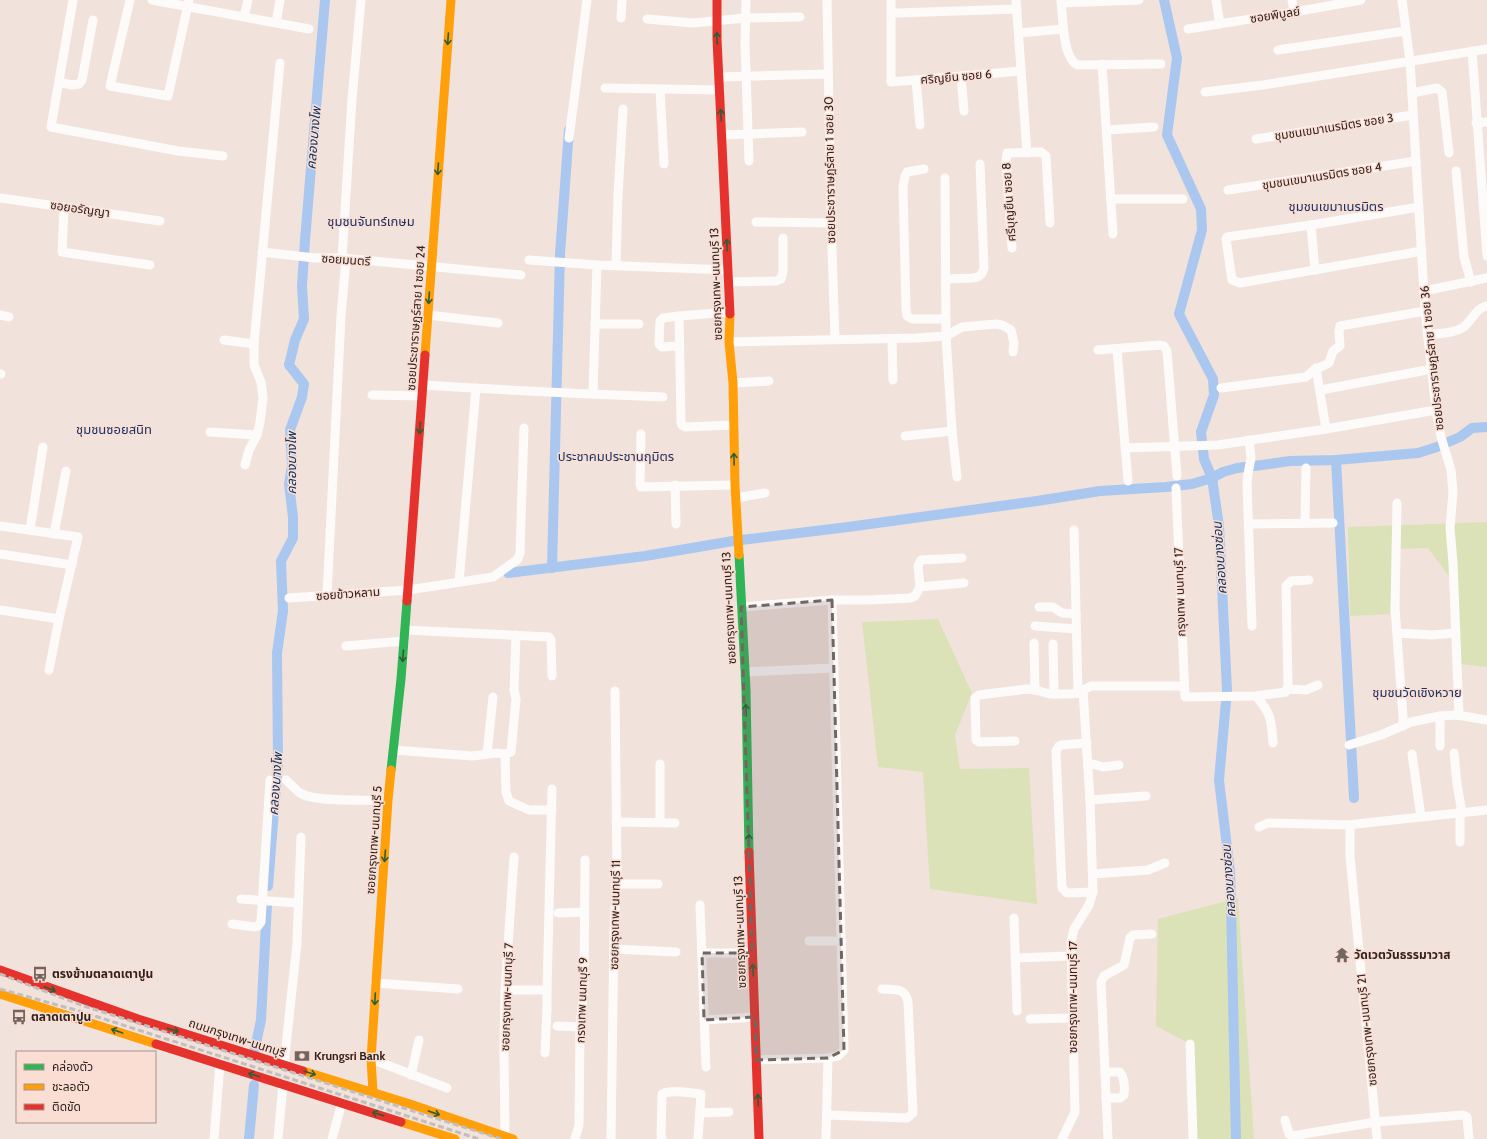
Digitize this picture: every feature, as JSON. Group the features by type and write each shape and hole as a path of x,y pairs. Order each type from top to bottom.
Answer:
{"street":[{"path":"73,0 51,127 178,151 223,156"},
{"path":"130,0 110,86 168,96 188,3"},
{"path":"152,0 188,3 244,17 309,29"},
{"path":"244,17 248,0"},
{"path":"276,23 280,0"},
{"path":"327,595 352,99 361,0"},
{"name":"ซอยประชาราษฎร์สาย 1 ซอย 24","path":"408,590 451,0"},
{"path":"569,138 587,0"},
{"path":"621,18 622,0"},
{"name":"ซอยกรุงเทพ-นนทบุรี 13","path":"717,0 730,312 729,342 742,607 759,1139"},
{"path":"746,0 745,18 749,161"},
{"name":"ซอยประชาราษฎร์สาย 1 ซอย 30","path":"827,0 831,223 835,339"},
{"name":"ศริญยืน ซอย 6","path":"891,0 891,82 1021,71"},
{"path":"1139,0 1061,1 1063,29 1072,62 1078,65 1161,64"},
{"path":"1216,0 1220,24"},
{"path":"1292,0 1294,12"},
{"name":"ซอยพิบูลย์","path":"1188,29 1361,0"},
{"name":"ซอยประชาราษฎร์สาย 1 ซอย 36","path":"1402,0 1410,61 1420,207 1425,311 1436,410 1441,440 1451,470 1453,492 1450,528 1453,563 1459,715"},
{"path":"896,13 1016,4 1027,152 1041,152 1046,156 1050,223"},
{"path":"647,19 693,23 745,18 800,17"},
{"path":"59,82 72,85 79,84 82,80 93,20"},
{"path":"1019,33 1063,29"},
{"path":"1278,50 1405,31"},
{"path":"1205,92 1262,85 1487,48"},
{"path":"1472,51 1476,123 1487,256"},
{"path":"245,465 249,450 257,435 263,393 261,382 254,365 254,344 280,63"},
{"path":"1102,64 1113,234"},
{"path":"719,76 828,74"},
{"path":"961,76 964,111"},
{"path":"916,80 920,125"},
{"path":"605,88 720,90"},
{"path":"1412,92 1437,88 1442,92 1449,153"},
{"path":"660,89 664,164"},
{"path":"616,265 623,109"},
{"name":"ชุมชนเขมาเนรมิตร ซอย 3","path":"1256,139 1413,115"},
{"path":"1476,123 1487,122"},
{"path":"1107,130 1154,127"},
{"path":"722,135 802,132"},
{"name":"ศรีบุญยืน ซอย 8","path":"1012,248 1006,156 1007,153 1027,152"},
{"name":"ชุมชนเขมาเนรมิตร ซอย 4","path":"1228,190 1416,161"},
{"path":"946,279 973,278 978,277 983,273 980,164"},
{"path":"924,169 907,172 903,187 907,316 912,319 946,319"},
{"path":"1456,171 1464,257 1471,282"},
{"path":"945,178 946,336 952,431 957,477"},
{"name":"ซอยอรัญญา","path":"0,198 160,221"},
{"path":"1111,199 1183,198"},
{"path":"64,207 62,252 150,265"},
{"path":"1420,207 1311,225 1227,236 1226,239 1232,280 1237,283 1422,252"},
{"path":"756,222 831,223"},
{"path":"1311,225 1315,270"},
{"path":"728,282 776,281 781,278 783,271 783,238"},
{"name":"ซอยมนตรี","path":"262,252 315,258 344,258 521,275"},
{"path":"529,260 597,265 728,270"},
{"path":"593,394 597,265"},
{"path":"1424,291 1487,278"},
{"path":"1428,335 1462,328 1477,311 1487,306"},
{"path":"1221,388 1306,377 1316,368 1329,363 1333,351 1340,346 1338,332 1340,326 1425,311"},
{"path":"679,346 662,347 659,344 660,321 663,318 730,312"},
{"path":"0,315 10,317"},
{"path":"428,315 498,323"},
{"path":"678,316 682,425 685,427 734,425"},
{"path":"595,324 640,324"},
{"path":"729,342 892,339 946,336 962,327 1002,324 1011,330 1014,343 1013,352"},
{"path":"892,339 893,380"},
{"path":"224,340 254,344"},
{"path":"1098,350 1160,344 1164,346 1167,351 1177,476"},
{"path":"1117,349 1128,481"},
{"path":"1316,368 1321,390 1326,429"},
{"path":"1321,390 1432,369"},
{"path":"732,383 768,381"},
{"path":"423,385 505,391 549,391 663,398"},
{"path":"459,582 476,388"},
{"path":"372,394 422,396"},
{"path":"1125,448 1218,444 1326,429 1436,410"},
{"name":"ซอยข้าวหลาม","path":"289,598 408,590 492,577 518,558 520,553 524,428"},
{"path":"905,436 952,431"},
{"path":"210,432 257,435"},
{"path":"641,434 641,487 675,485 735,486"},
{"path":"1249,440 1250,464 1247,484 1250,524 1252,626"},
{"path":"30,530 43,447"},
{"path":"1305,523 1306,468"},
{"path":"54,534 66,471"},
{"path":"675,485 676,524"},
{"name":"กรุงเทพ นนทบุรี 17","path":"1176,488 1184,686 1186,697 1256,696"},
{"path":"736,498 765,493"},
{"path":"1397,503 1395,579 1397,633 1404,717 1403,726"},
{"path":"1250,524 1333,523"},
{"path":"0,526 78,538 49,670"},
{"name":"ซอยกรุงเทพ-นนทบุรี 17","path":"1062,1139 1067,1126 1073,1119 1075,1112 1070,956 1071,942 1074,929 1089,905 1093,892 1087,743 1080,691 1076,629 1074,530"},
{"path":"0,554 72,565"},
{"path":"742,607 832,600 910,598 915,596 920,587 918,566 921,560 962,558"},
{"path":"1256,696 1283,694 1287,689 1286,586 1291,581 1309,580"},
{"path":"920,587 964,584"},
{"name":"ซอยกรุงเทพ-นนทบุรี 5","path":"373,1092 371,1059 388,800 394,750 408,590"},
{"path":"756,1060 828,1058 838,1056 844,1050 832,600"},
{"path":"1039,607 1053,607 1062,613 1076,614"},
{"path":"0,610 59,619"},
{"path":"1035,626 1076,629"},
{"path":"405,630 485,630 516,635 547,637 550,639 552,676"},
{"path":"1397,633 1432,635 1456,633"},
{"path":"394,750 472,756 509,753 511,751 516,706 514,684 516,635"},
{"path":"346,646 404,641"},
{"path":"1034,643 1035,690"},
{"path":"1053,644 1054,694"},
{"path":"744,672 834,668"},
{"path":"1287,689 1306,690 1318,685"},
{"path":"1015,741 979,742 976,740 975,698 979,695 1021,690 1035,690 1054,694 1070,694 1092,686 1184,686"},
{"name":"ซอยกรุงเทพ-นนทบุรี 11","path":"611,1139 616,884 615,691"},
{"path":"1256,696 1266,708 1270,716 1273,743"},
{"path":"487,754 493,697"},
{"path":"1350,745 1381,735 1411,722 1440,716 1459,715 1487,720"},
{"path":"1440,716 1440,746"},
{"path":"1087,743 1061,745 1058,746 1056,751 1062,888 1067,893 1093,892"},
{"path":"1454,753 1461,813 1460,842"},
{"path":"505,754 506,792 509,801 529,810 552,810"},
{"path":"1412,754 1421,817"},
{"path":"660,764 660,822"},
{"path":"1088,765 1093,764 1103,767 1119,765"},
{"path":"232,924 258,926 260,922 265,900 270,780"},
{"path":"286,780 303,795 310,797 322,799 388,800"},
{"path":"545,1054 552,789"},
{"path":"1090,800 1146,796"},
{"path":"1259,827 1268,823 1350,826 1356,824 1487,810"},
{"path":"616,822 675,823"},
{"name":"ซอยกรุงเทพ-นนทบุรี 21","path":"1350,826 1350,856 1377,1139"},
{"path":"278,1139 283,1084 287,1066 297,944 301,837"},
{"name":"ซอยกรุงเทพ-นนทบุรี 7","path":"509,1138 504,1051 505,990 514,857"},
{"name":"กรงเทพ นนทบุรี 9","path":"575,1139 579,1125 580,1027 584,987 585,860"},
{"path":"1093,874 1143,871 1165,863"},
{"path":"616,884 658,884"},
{"path":"241,899 298,903"},
{"path":"700,905 706,1067"},
{"path":"558,913 584,912"},
{"path":"1014,918 1017,1011"},
{"path":"1108,1139 1101,982 1104,976 1124,965 1130,938 1133,935 1152,934"},
{"path":"809,941 842,940"},
{"path":"614,948 676,952"},
{"path":"702,953 752,953"},
{"path":"1016,958 1070,956"},
{"name":"ถนนกรุงเทพ-นนทบุรี","path":"0,970 55,992 373,1092 509,1138"},
{"path":"376,983 458,989"},
{"path":"827,1115 906,1118 912,1113 907,996 902,991 882,989"},
{"path":"505,990 547,990"},
{"path":"0,994 455,1139"},
{"path":"704,1020 755,1017"},
{"path":"1030,1019 1072,1018"},
{"path":"557,1026 580,1027"},
{"path":"411,1075 419,1040"},
{"path":"1190,1044 1193,1139"},
{"path":"826,1139 828,1058"},
{"path":"371,1059 447,1088"},
{"path":"214,1139 220,1064"},
{"path":"1105,1072 1120,1072 1124,1079 1125,1089 1124,1095 1120,1098 1106,1098"},
{"path":"662,1139 662,1094 666,1092 701,1094 698,1139"},
{"path":"332,1139 342,1102"},
{"path":"700,1113 729,1112"},
{"path":"1286,1120 1289,1134 1292,1136 1376,1122 1463,1115 1466,1117 1469,1139"}],"highlighted area":[{"path":"832,600 844,1050 828,1058 756,1060 755,1017 704,1020 702,953 752,953 741,607"}],"green space":[{"path":"1487,522 1487,667 1458,664 1451,579 1428,548 1395,549 1390,614 1350,616 1348,527"},
{"path":"938,619 972,693 955,735 960,769 1029,768 1037,904 930,889 923,772 878,767 862,622"},
{"path":"1238,898 1254,1139 1197,1139 1190,1044 1156,1026 1158,919"}],"waterway":[{"name":"คลองบางโพ","path":"268,886 278,761 277,653 283,611 281,561 293,538 293,517 289,484 292,465 290,430 302,397 304,384 289,365 295,340 304,319 302,286 305,240 325,0"},
{"name":"คลองบางซ่อน","path":"1164,0 1177,58 1167,135 1201,209 1202,230 1179,314 1213,379 1214,395 1201,432 1204,459 1212,478 1219,526 1227,690 1219,780 1230,872 1236,1139"},
{"path":"552,568 560,254 569,130"},
{"path":"508,573 645,556 733,541 848,527 1100,491 1192,484 1237,468 1290,461 1336,460 1418,453 1460,437 1472,428 1487,427"},
{"path":"1336,460 1354,798"},
{"name":"คลองบางโพ","path":"254,1053 261,1020 267,904"},
{"name":"คลองบางโพ","path":"249,1139 254,1085"}],"railway":[{"path":"0,974 81,1005 501,1139"},
{"path":"0,989 79,1011 479,1139"}],"traffic: fast":[{"path":"739,555 746,690 749,852"},
{"path":"391,770 401,679 407,601"}],"traffic: slow":[{"path":"425,355 451,0"},
{"path":"730,314 729,342 733,383 735,485 739,555"},
{"path":"373,1092 371,1059 391,770"},
{"path":"0,994 156,1044"},
{"path":"303,1071 407,1103 513,1139"},
{"path":"401,1122 455,1139"}],"traffic: jam":[{"path":"717,0 717,39 730,314"},
{"path":"407,601 425,355"},
{"path":"749,852 759,1139"},
{"path":"0,970 138,1019 303,1071"},
{"path":"156,1044 401,1122"}],"place":[{"name":"วัดเวตวันธรรมาวาส","path":"1342,955"},
{"name":"ตรงข้ามตลาดเตาปูน","path":"40,974"},
{"name":"ตลาดเตาปูน","path":"19,1017"},
{"name":"Krungsri Bank","path":"302,1056"}],"district":[{"name":"ชุมชนเขมาเนรมิตร","path":"1336,206"},
{"name":"ชุมชนจันทร์เกษม","path":"371,221"},
{"name":"ชุมชนซอยสนิท","path":"114,429"},
{"name":"ประชาคมประชานฤมิตร","path":"616,456"},
{"name":"ชุมชนวัดเชิงหวาย","path":"1417,692"}]}
